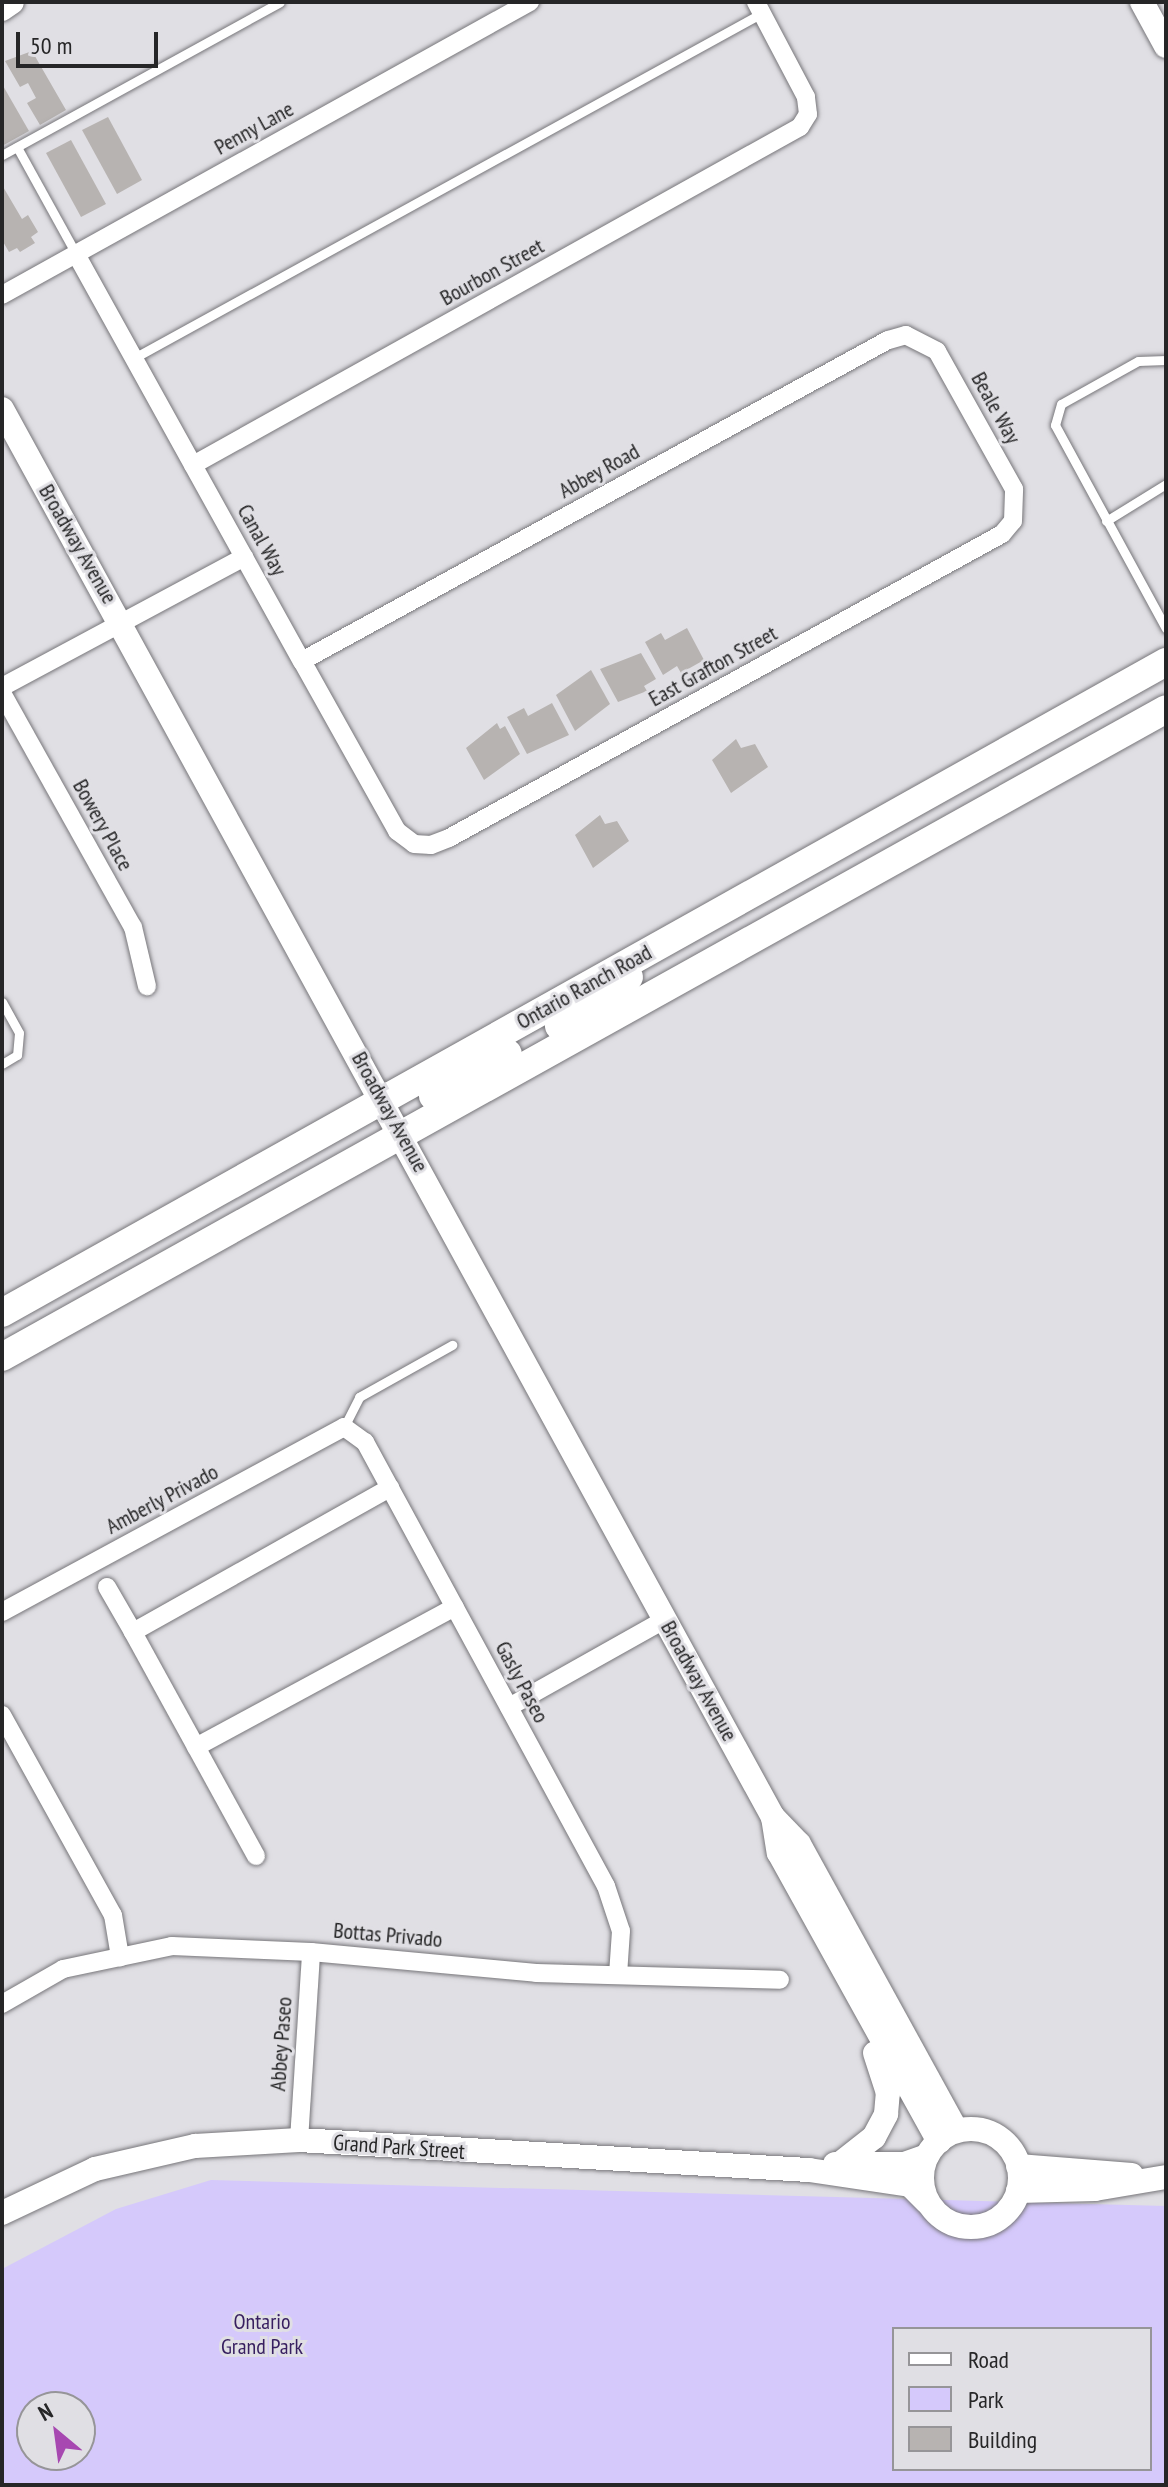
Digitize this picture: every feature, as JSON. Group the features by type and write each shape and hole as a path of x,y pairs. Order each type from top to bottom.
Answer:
{"main road":[{"name":"Ontario Ranch Road","path":"2,1313 1166,662"},
{"name":"Ontario Ranch Road","path":"2,1357 1166,709"},
{"path":"402,1134 402,1122 414,1107 618,990 642,956"},
{"path":"131,1285 150,1251 379,1122 383,1100"}],"street":[{"path":"2,9 12,2"},
{"name":"Penny Lane","path":"2,295 530,2"},
{"path":"1142,2 1166,46"},
{"name":"Bourbon Street","path":"193,465 789,137 808,114 806,97 759,7"},
{"name":"Canal Way","path":"76,254 397,831 414,844"},
{"name":"Abbey Road","path":"302,661 888,340 906,335 924,340"},
{"name":"Beale Way","path":"924,340 937,351 1014,489 1018,505"},
{"name":"Broadway Avenue","path":"2,409 123,622 773,1817 799,1844 941,2142"},
{"name":"East Grafton Street","path":"414,844 431,845 449,838 1002,534 1013,521 1018,505"},
{"path":"2,690 244,557"},
{"name":"Bowery Place","path":"2,690 133,927 147,986"},
{"name":"Gasly Paseo","path":"344,1427 365,1442 606,1886 621,1931 618,1975"},
{"name":"Amberly Privado","path":"2,1612 344,1427"},
{"path":"133,1632 390,1488"},
{"path":"107,1587 256,1856"},
{"path":"196,1747 455,1607"},
{"path":"509,1707 666,1619"},
{"path":"2,1715 113,1915 120,1957"},
{"name":"Broadway Avenue","path":"773,1817 779,1853 941,2142"},
{"path":"779,1853 798,1916 884,2070 886,2114 874,2137 841,2163"},
{"name":"Bottas Privado","path":"2,2004 63,1969 172,1946 311,1952 618,1975 780,1980"},
{"name":"Abbey Paseo","path":"299,2140 311,1952"},
{"path":"991,2133 1013,2152 1018,2178 1003,2215 976,2227 948,2222 927,2202 921,2179 941,2142 991,2133"},
{"name":"Grand Park Street","path":"2,2213 95,2169 195,2146 299,2140 809,2170 910,2185 927,2202"},
{"name":"Grand Park Street","path":"809,2170 841,2163 904,2164 941,2142"},
{"path":"1018,2178 1095,2189 1160,2178"}],"lane":[{"path":"2,155 280,2"},
{"path":"134,358 759,7"},
{"path":"17,147 76,254"},
{"path":"1166,360 1138,361 1061,404 1055,425 1166,629"},
{"path":"1106,521 1166,484"},
{"path":"2,1002 19,1033 17,1055 2,1064"},
{"path":"344,1427 359,1397 452,1345"}],"green space":[{"name":"Ontario Grand Park","path":"211,2180 1166,2206 1166,2485 2,2485 2,2269 116,2209"}],"building":[{"path":"32,51 66,110 40,125 27,103 36,98 28,83 20,87 5,61"},
{"path":"2,84 29,131 2,146"},
{"path":"108,117 142,180 117,194 82,130"},
{"path":"71,140 106,204 81,217 46,153"},
{"path":"2,185 22,219 28,215 38,232 31,237 35,243 20,252 17,248 9,252 2,240"},
{"path":"687,628 704,660 681,673 677,666 663,675 645,642 661,633 665,640"},
{"path":"641,653 656,679 644,686 647,691 618,702 600,669"},
{"path":"591,670 610,704 575,731 556,695"},
{"path":"552,703 569,735 527,754 507,717 524,708 528,716"},
{"path":"497,723 500,729 505,726 520,754 484,780 466,748"},
{"path":"736,739 741,748 755,744 768,767 731,793 712,760"},
{"path":"600,815 605,824 617,821 629,841 593,868 575,835"}]}
